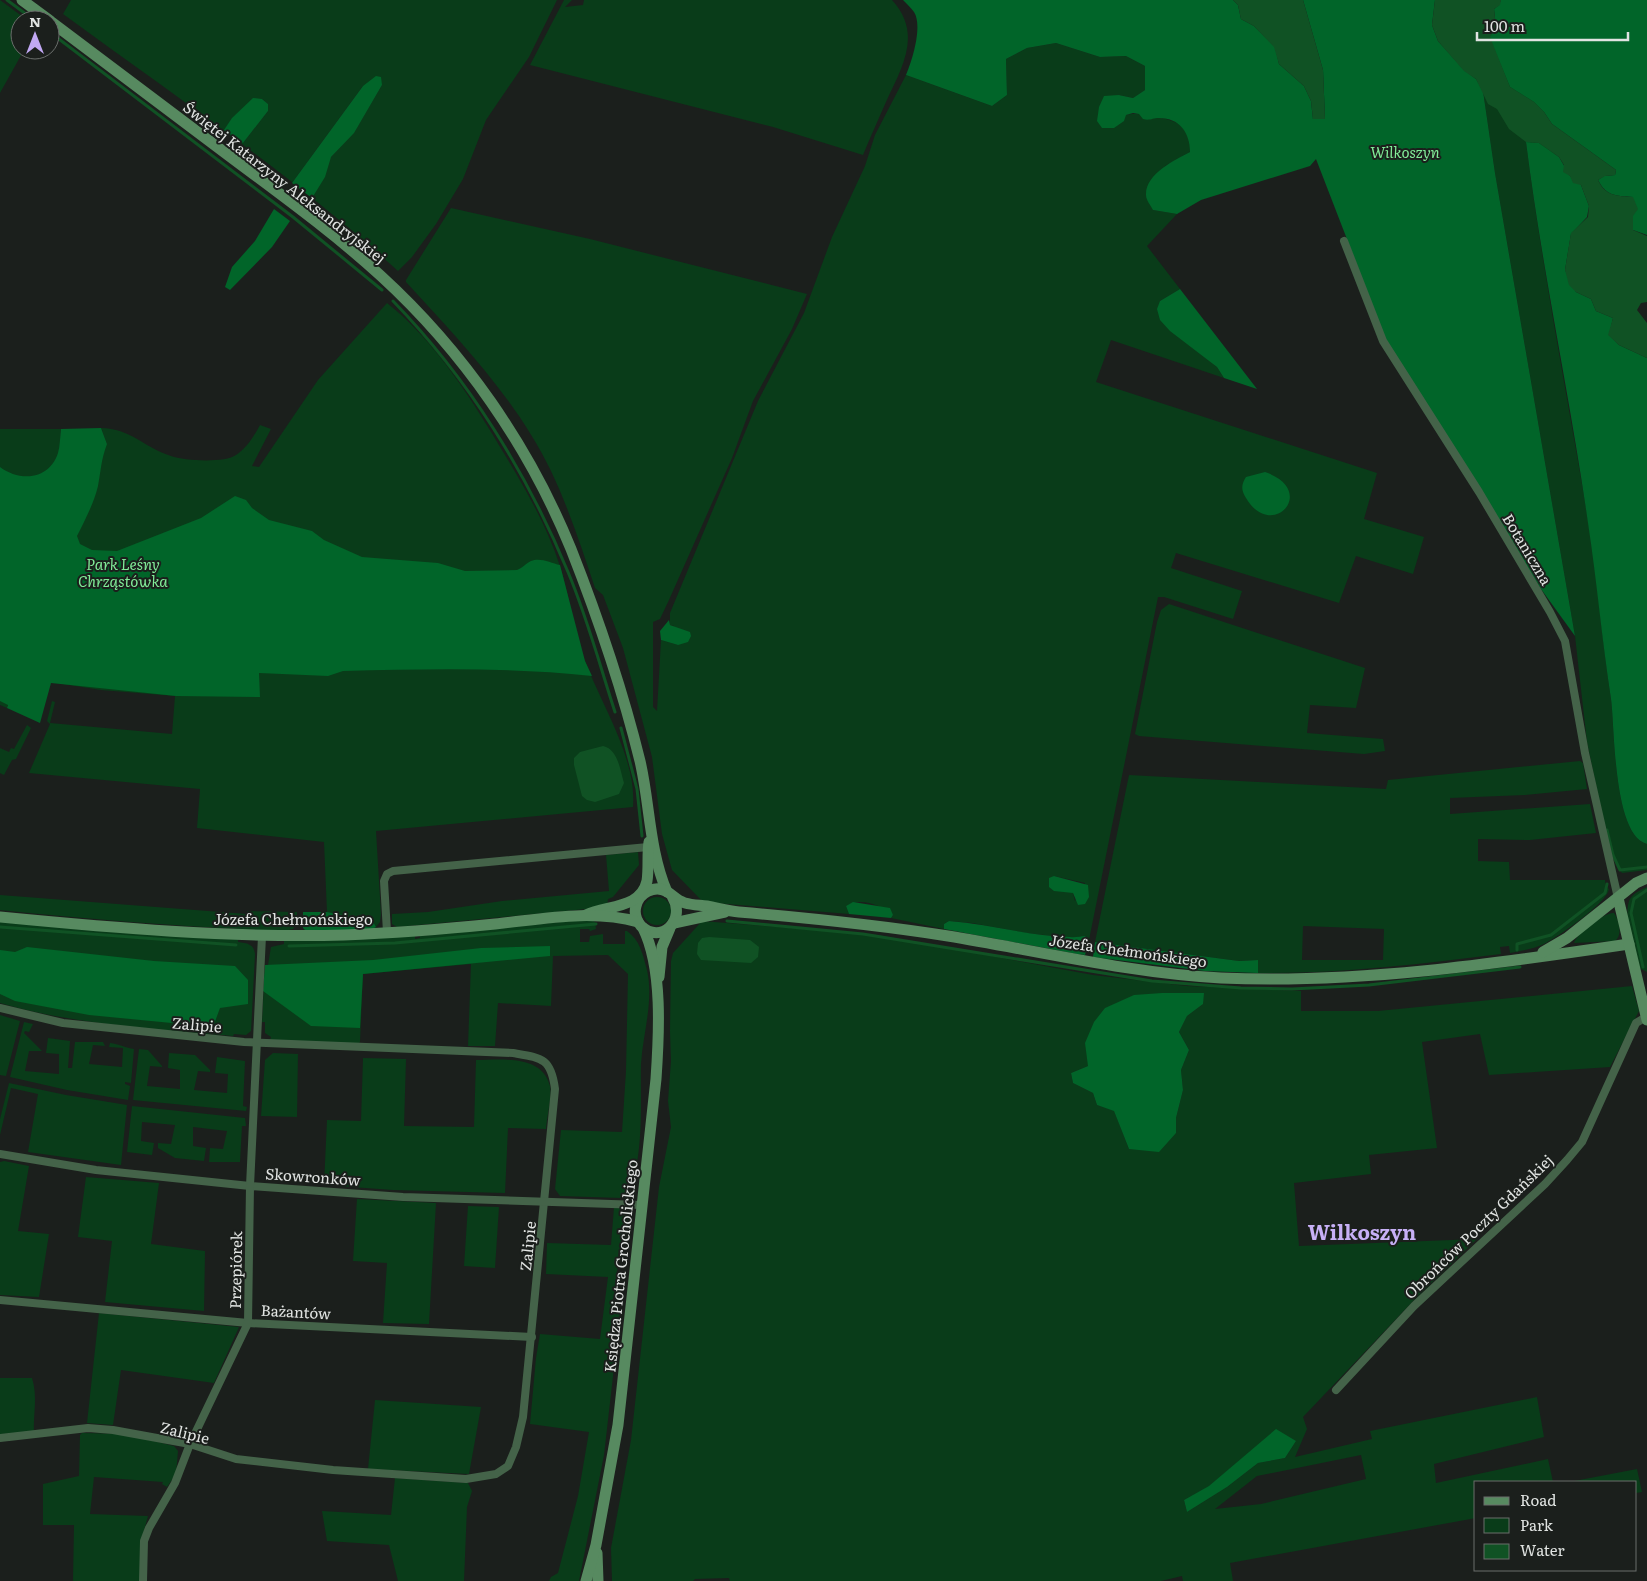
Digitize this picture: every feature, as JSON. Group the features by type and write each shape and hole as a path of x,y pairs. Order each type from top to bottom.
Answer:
{"street":[{"name":"Świętej Katarzyny Aleksandryjskiej","path":"22,0 36,10"},
{"name":"Świętej Katarzyny Aleksandryjskiej","path":"60,28 297,207 359,257 405,299 439,335 488,397 535,473 570,548 634,739 645,784 651,833 669,894"},
{"name":"Botaniczna","path":"1344,241 1383,341 1479,492 1550,612 1565,641 1585,753 1618,898"},
{"name":"Świętej Katarzyny Aleksandryjskiej","path":"640,896 646,882 648,847 651,833"},
{"path":"387,932 384,881 387,874 393,871 648,847"},
{"name":"Józefa Chełmońskiego","path":"1527,957 1554,947 1636,884 1647,878"},
{"path":"653,889 669,894 678,909 672,926 656,932 641,925 635,909 640,896 653,889"},
{"name":"Józefa Chełmońskiego","path":"669,894 685,903 727,911 874,925 1132,969 1220,978 1294,979 1365,976 1629,944"},
{"name":"Józefa Chełmońskiego","path":"586,915 600,909 630,902 640,896"},
{"path":"1618,898 1647,1019"},
{"name":"Józefa Chełmońskiego","path":"672,926 727,911"},
{"name":"Józefa Chełmońskiego","path":"0,916 195,933 262,936 387,932 586,915 641,925"},
{"name":"Księdza Piotra Grocholickiego","path":"641,925 650,948 657,988"},
{"name":"Księdza Piotra Grocholickiego","path":"586,1581 596,1545 618,1424 658,1053 657,988 662,947 672,926"},
{"name":"Przepiórek","path":"143,1581 144,1541 154,1517 175,1483 190,1444 248,1323 250,1186 262,936"},
{"name":"Zalipie","path":"0,1008 63,1023 258,1043 513,1053 540,1058 553,1071 555,1089 524,1417 516,1447 508,1466 496,1474 484,1478 466,1480 333,1470 236,1459 190,1444 125,1431 88,1428 0,1438"},
{"name":"Obrońców Poczty Gdańskiej","path":"1336,1390 1414,1306 1545,1184 1567,1160 1585,1136 1636,1023 1647,1019"},
{"name":"Skowronków","path":"0,1154 96,1170 250,1186 403,1196 642,1205"},
{"name":"Bażantów","path":"0,1300 248,1323 532,1336"},
{"name":"Księdza Piotra Grocholickiego","path":"596,1545 598,1581"}],"green space":[{"path":"0,0 14,10 10,10 10,60 18,60 0,93"},
{"path":"71,0 557,0 529,57 486,120 463,179 436,224 412,257 398,271 318,202 292,183 234,138 63,14","holes":["382,85 354,132 331,157 292,183 363,86","262,99 268,104 268,111 243,143"]},
{"path":"564,0 572,0 565,7 583,5 584,0 892,0 901,13 906,25 907,51 863,155 773,127 530,65"},
{"name":"Wilkoszyn","path":"903,0 1233,0 1238,5 1241,19 1254,26 1275,47 1279,64 1304,86 1311,101 1313,119 1325,119 1323,70 1303,0 1435,0 1432,25 1438,41 1464,70 1476,79 1483,91 1495,173 1575,636 1541,589 1386,340 1316,159 1310,166 1201,200 1177,214 1153,210 1146,197 1147,187 1150,181 1162,169 1190,152 1186,133 1173,121 1159,118 1145,120 1139,114 1133,113 1126,115 1124,121 1114,128 1102,128 1097,121 1099,107 1104,96 1119,95 1133,98 1145,90 1145,66 1126,56 1100,57 1056,43 1027,48 1006,59 1007,95 992,106 906,75 914,53 917,26 914,12"},
{"path":"1501,0 1500,5 1544,112 1571,233 1526,142 1547,284 1591,542 1611,699 1618,779 1628,822 1636,836 1647,844 1647,870 1622,873 1610,852 1587,742 1575,636 1495,173 1483,91 1476,79"},
{"path":"1501,0 1647,0 1647,235 1633,230 1633,197 1612,194 1604,189 1598,180 1604,176 1615,175 1616,170 1552,124 1534,102 1510,87 1489,37 1496,28 1494,9"},
{"path":"1056,43 1100,57 1126,56 1145,66 1145,90 1133,98 1119,95 1126,115 1139,114 1167,119 1182,125 1186,129 1189,138 1190,152 1165,166 1153,210 1177,214 1147,246 1180,289 1160,301 1197,350 1217,367 1224,378 1111,340 1096,382 1377,473 1364,519 1424,537 1413,574 1356,556 1339,603 1176,553 1171,568 1242,591 1233,619 1164,597 1158,597 1089,940 1085,936 1072,938 1026,933 972,923 949,921 944,924 944,929 891,918 893,915 882,908 864,902 852,903 846,906 849,914 703,902 672,870 662,834 652,757 623,648 603,595 595,588 558,485 537,445 504,395 406,280 451,208 590,239 807,294 792,329 753,401 732,458 669,600 660,619 653,622 653,707 657,711 661,640 678,645 674,626 670,625 670,613 758,401 804,313 832,237 865,166 875,135 906,75 992,106 1007,95 1006,59 1027,48","holes":["1054,876 1085,883 1075,901 1073,893"]},
{"path":"376,76 381,77 382,85 354,133 331,157 325,177 312,198 292,183 363,86"},
{"path":"253,98 262,99 268,104 268,111 243,143 224,130 232,118"},
{"path":"1526,142 1539,143 1559,157 1570,176 1581,185 1589,206 1587,217 1571,234 1565,270 1576,292 1591,299 1596,311 1613,318 1609,335 1619,345 1647,358 1647,844 1636,836 1628,822 1618,779 1611,699 1581,475 1540,238"},
{"path":"274,209 290,221 272,247 230,290 225,287 232,267 255,241"},
{"path":"1180,289 1257,389 1224,378 1217,367 1170,331 1160,320 1157,309 1160,301"},
{"path":"387,303 422,335 453,374 493,435 536,509 560,566 581,650 617,733 630,770 633,807 376,831 381,914 380,922 376,927 372,920 327,912 324,842 197,828 200,789 29,773 50,724 47,721 52,701 55,702 50,723 172,734 175,696 101,690 50,682 8,705 7,708 0,705 0,429 61,429 60,443 107,444 101,428 111,429 121,431 171,456 205,460 231,458 236,455 247,445 260,425 271,429 252,466 259,467 318,380"},
{"name":"Park Leśny Chrząstówka","path":"101,428 107,444 102,460 98,486 77,536 80,544 92,550 117,551 201,518 235,496 246,500 252,508 269,520 312,531 324,540 362,557 438,563 465,571 517,570 534,560 546,561 560,565 585,661 592,676 468,669 343,671 328,676 259,673 260,697 176,696 51,683 40,723 7,708 8,705 0,701 0,467 16,475 33,476 41,473 54,462 60,444 61,429"},
{"path":"1265,472 1281,480 1288,490 1290,500 1286,508 1278,514 1268,515 1256,510 1243,492 1242,485 1246,477"},
{"path":"1169,604 1365,668 1356,708 1310,705 1307,733 1383,739 1385,751 1364,754 1139,736 1135,734 1157,622 1161,610"},
{"path":"669,620 670,625 690,632 691,636 688,642 678,645 661,640 660,631"},
{"path":"27,725 31,728 16,759 12,760 4,775 0,773 0,748 9,752 11,748 14,749"},
{"path":"1580,761 1583,763 1587,789 1525,795 1450,798 1450,814 1590,804 1596,833 1530,840 1478,839 1478,861 1509,862 1510,880 1605,880 1606,887 1609,889 1606,895 1591,911 1570,927 1544,944 1527,950 1510,953 1509,946 1500,947 1501,954 1380,968 1258,973 1257,960 1239,961 1095,942 1129,775 1386,789 1388,780","holes":["1303,926 1384,929 1383,960 1302,960"]},
{"path":"638,852 639,865 613,897 608,899 607,907 397,927 392,924 392,914 428,912 502,901 609,891 606,855"},
{"path":"1054,876 1088,885 1089,897 1085,904 1078,905 1073,893 1054,891 1049,887 1049,878"},
{"path":"1647,887 1647,972 1639,968 1627,917 1630,899"},
{"path":"0,895 247,914 247,911 297,912 297,924 293,929 284,931 142,923 35,914 0,910"},
{"path":"657,897 667,901 671,911 667,921 657,925 647,921 643,911 647,901"},
{"path":"853,902 890,908 893,915 891,918 849,914 846,906"},
{"path":"303,912 327,912 372,920 376,927 371,930 307,932 303,928"},
{"path":"1614,913 1619,923 1620,931 1615,941 1574,943 1580,934 1591,924 1604,916"},
{"path":"589,919 595,922 596,929 590,931 589,929 580,929 580,942 589,942 590,936 603,934 603,944 625,944 625,931 627,931 640,948 649,982 649,1005 641,1064 641,1114 638,1155 630,1187 622,1198 560,1196 555,1189 561,1130 622,1132 626,1071 628,974 608,955 553,956 551,1006 498,1003 495,1046 468,1046 471,964 363,974 360,1042 356,1046 270,1040 271,1037 265,1033 265,1022 262,1022 265,965 268,965 271,947 284,944 284,941 415,936 415,939 420,938 420,936"},
{"path":"702,921 878,935 1093,975 1187,986 1301,991 1301,1011 1378,1011 1632,986 1639,1011 1610,1067 1489,1075 1480,1034 1422,1042 1437,1148 1369,1155 1371,1174 1294,1183 1299,1246 1477,1239 1416,1298 1303,1417 1307,1429 1295,1457 1372,1439 1370,1431 1537,1397 1544,1437 1434,1464 1436,1483 1548,1459 1553,1481 1474,1481 1474,1518 1230,1563 1233,1581 1183,1581 1182,1576 1161,1581 730,1581 729,1578 695,1579 693,1581 612,1581 611,1548 631,1440 659,1187 671,1127 668,1101 671,1061 671,961 673,953","holes":["1203,1004 1187,1016 1179,1032 1189,1050 1181,1070 1183,1090 1176,1118 1176,1133 1129,1149 1114,1110 1097,1105 1093,1093 1073,1083 1071,1073 1088,1066","1296,1441 1285,1458 1258,1463 1227,1487 1187,1512 1184,1500","1361,1455 1366,1479 1261,1504 1215,1509 1257,1476"]},
{"path":"949,921 1039,934 1072,937 1085,936 1089,940 1085,955 1077,954 944,929 944,924"},
{"path":"0,922 238,939 238,942 252,946 255,954 251,1031 246,1035 234,1034 233,1036 116,1025 58,1016 0,1003"},
{"path":"1095,942 1239,961 1258,960 1258,973 1205,971 1093,957"},
{"path":"550,946 550,956 363,974 360,1028 311,1026 263,991 265,965 373,960 481,948"},
{"path":"27,947 154,961 235,966 248,980 248,1004 220,1008 213,1027 89,1015 15,1001 0,994 0,950 15,952"},
{"path":"1204,993 1203,1004 1187,1016 1179,1032 1189,1050 1181,1070 1183,1090 1176,1118 1176,1133 1159,1152 1129,1149 1114,1111 1097,1105 1093,1093 1073,1083 1071,1073 1088,1066 1085,1043 1094,1022 1105,1008 1134,995"},
{"path":"0,1015 20,1021 6,1076 0,1075"},
{"path":"24,1022 33,1024 29,1032 25,1031 24,1033 42,1051 29,1051 25,1071 59,1074 59,1054 46,1053 48,1038 70,1041 68,1068 72,1068 75,1042 103,1042 105,1046 93,1045 89,1064 122,1067 123,1048 109,1047 110,1043 134,1049 131,1083 125,1082 125,1084 130,1086 128,1100 67,1090 10,1077"},
{"path":"139,1049 148,1050 162,1066 150,1066 147,1086 180,1089 180,1070 168,1068 169,1053 195,1055 210,1072 198,1071 194,1090 227,1093 228,1074 215,1073 217,1057 245,1061 243,1106 247,1107 246,1111 133,1100"},
{"path":"273,1053 298,1054 297,1117 261,1116 265,1060"},
{"path":"363,1058 406,1059 404,1126 474,1127 476,1060 508,1060 530,1064 539,1068 546,1076 550,1086 546,1129 508,1128 505,1193 393,1190 324,1185 327,1120 361,1121"},
{"path":"9,1083 127,1105 121,1165 28,1152 38,1094 11,1088 0,1135 0,1119"},
{"path":"132,1106 245,1118 246,1126 242,1126 240,1162 209,1162 210,1148 223,1149 227,1131 193,1127 193,1146 206,1148 204,1161 175,1158 158,1148 158,1143 171,1144 175,1125 142,1122 141,1141 154,1143 152,1155 127,1152"},
{"path":"4,1161 29,1166 18,1231 49,1234 39,1297 0,1295 0,1162"},
{"path":"86,1177 159,1183 151,1244 205,1251 204,1311 105,1302 112,1241 78,1237"},
{"path":"357,1199 436,1203 429,1324 383,1323 387,1263 353,1261"},
{"path":"468,1206 499,1207 495,1268 464,1266"},
{"path":"614,1207 629,1211 630,1217 616,1275 616,1286 612,1303 620,1315 604,1455 579,1581 549,1581 551,1577 558,1573 578,1496 589,1432 530,1424 540,1334 600,1339 608,1277 546,1274 547,1243 611,1245"},
{"path":"99,1313 239,1327 214,1383 121,1370 113,1425 87,1423"},
{"path":"0,1378 32,1378 35,1399 34,1433 0,1434"},
{"path":"375,1400 481,1407 469,1474 368,1469"},
{"path":"1276,1429 1296,1441 1285,1458 1258,1463 1227,1487 1187,1512 1184,1500 1209,1486"},
{"path":"82,1433 125,1434 174,1446 178,1451 176,1474 167,1487 162,1484 163,1482 94,1477 90,1514 148,1516 140,1545 141,1581 73,1581 74,1525 43,1525 43,1484 79,1476 80,1435"},
{"path":"1637,1469 1642,1492 1637,1493 1637,1481 1574,1481"},
{"path":"395,1478 468,1483 472,1491 467,1507 464,1581 398,1581 389,1545 327,1541 322,1511 391,1515"}],"water":[{"path":"1233,0 1303,0 1323,70 1325,119 1313,119 1311,101 1304,86 1279,64 1274,47 1254,26 1241,19 1238,5"},
{"path":"1435,0 1501,0 1500,5 1494,9 1496,28 1490,37 1510,87 1534,102 1552,124 1616,170 1615,175 1605,176 1598,180 1604,189 1612,194 1633,197 1638,209 1633,216 1633,230 1647,236 1647,302 1641,303 1637,310 1647,323 1647,358 1619,345 1608,335 1613,318 1596,311 1591,299 1576,292 1569,285 1565,270 1571,233 1588,217 1589,206 1581,185 1573,183 1570,176 1563,172 1564,165 1559,157 1539,143 1526,142 1509,129 1497,109 1488,104 1476,79 1464,71 1438,41 1432,25"},
{"path":"603,746 612,751 615,756 620,766 624,783 619,794 595,802 587,800 582,796 574,758 580,752"},
{"path":"702,938 750,940 759,947 758,957 751,963 701,960 697,954 698,943"}],"waterway":[{"path":"7,0 20,10"},
{"path":"60,40 293,217 382,290"},
{"path":"393,301 471,394 534,499 575,589 615,712"},
{"path":"621,728 637,789 642,836"},
{"path":"1607,830 1613,855 1620,870 1647,867"},
{"path":"1517,950 1517,944 1551,935 1605,893 1607,884"},
{"path":"1643,967 1631,913 1634,899 1647,890"},
{"path":"727,921 863,934 1152,981 1241,988 1292,989 1369,985 1520,967"},
{"path":"289,946 395,943 596,924"},
{"path":"0,927 236,945"}],"district":[{"name":"Wilkoszyn","path":"1362,1231"}]}
